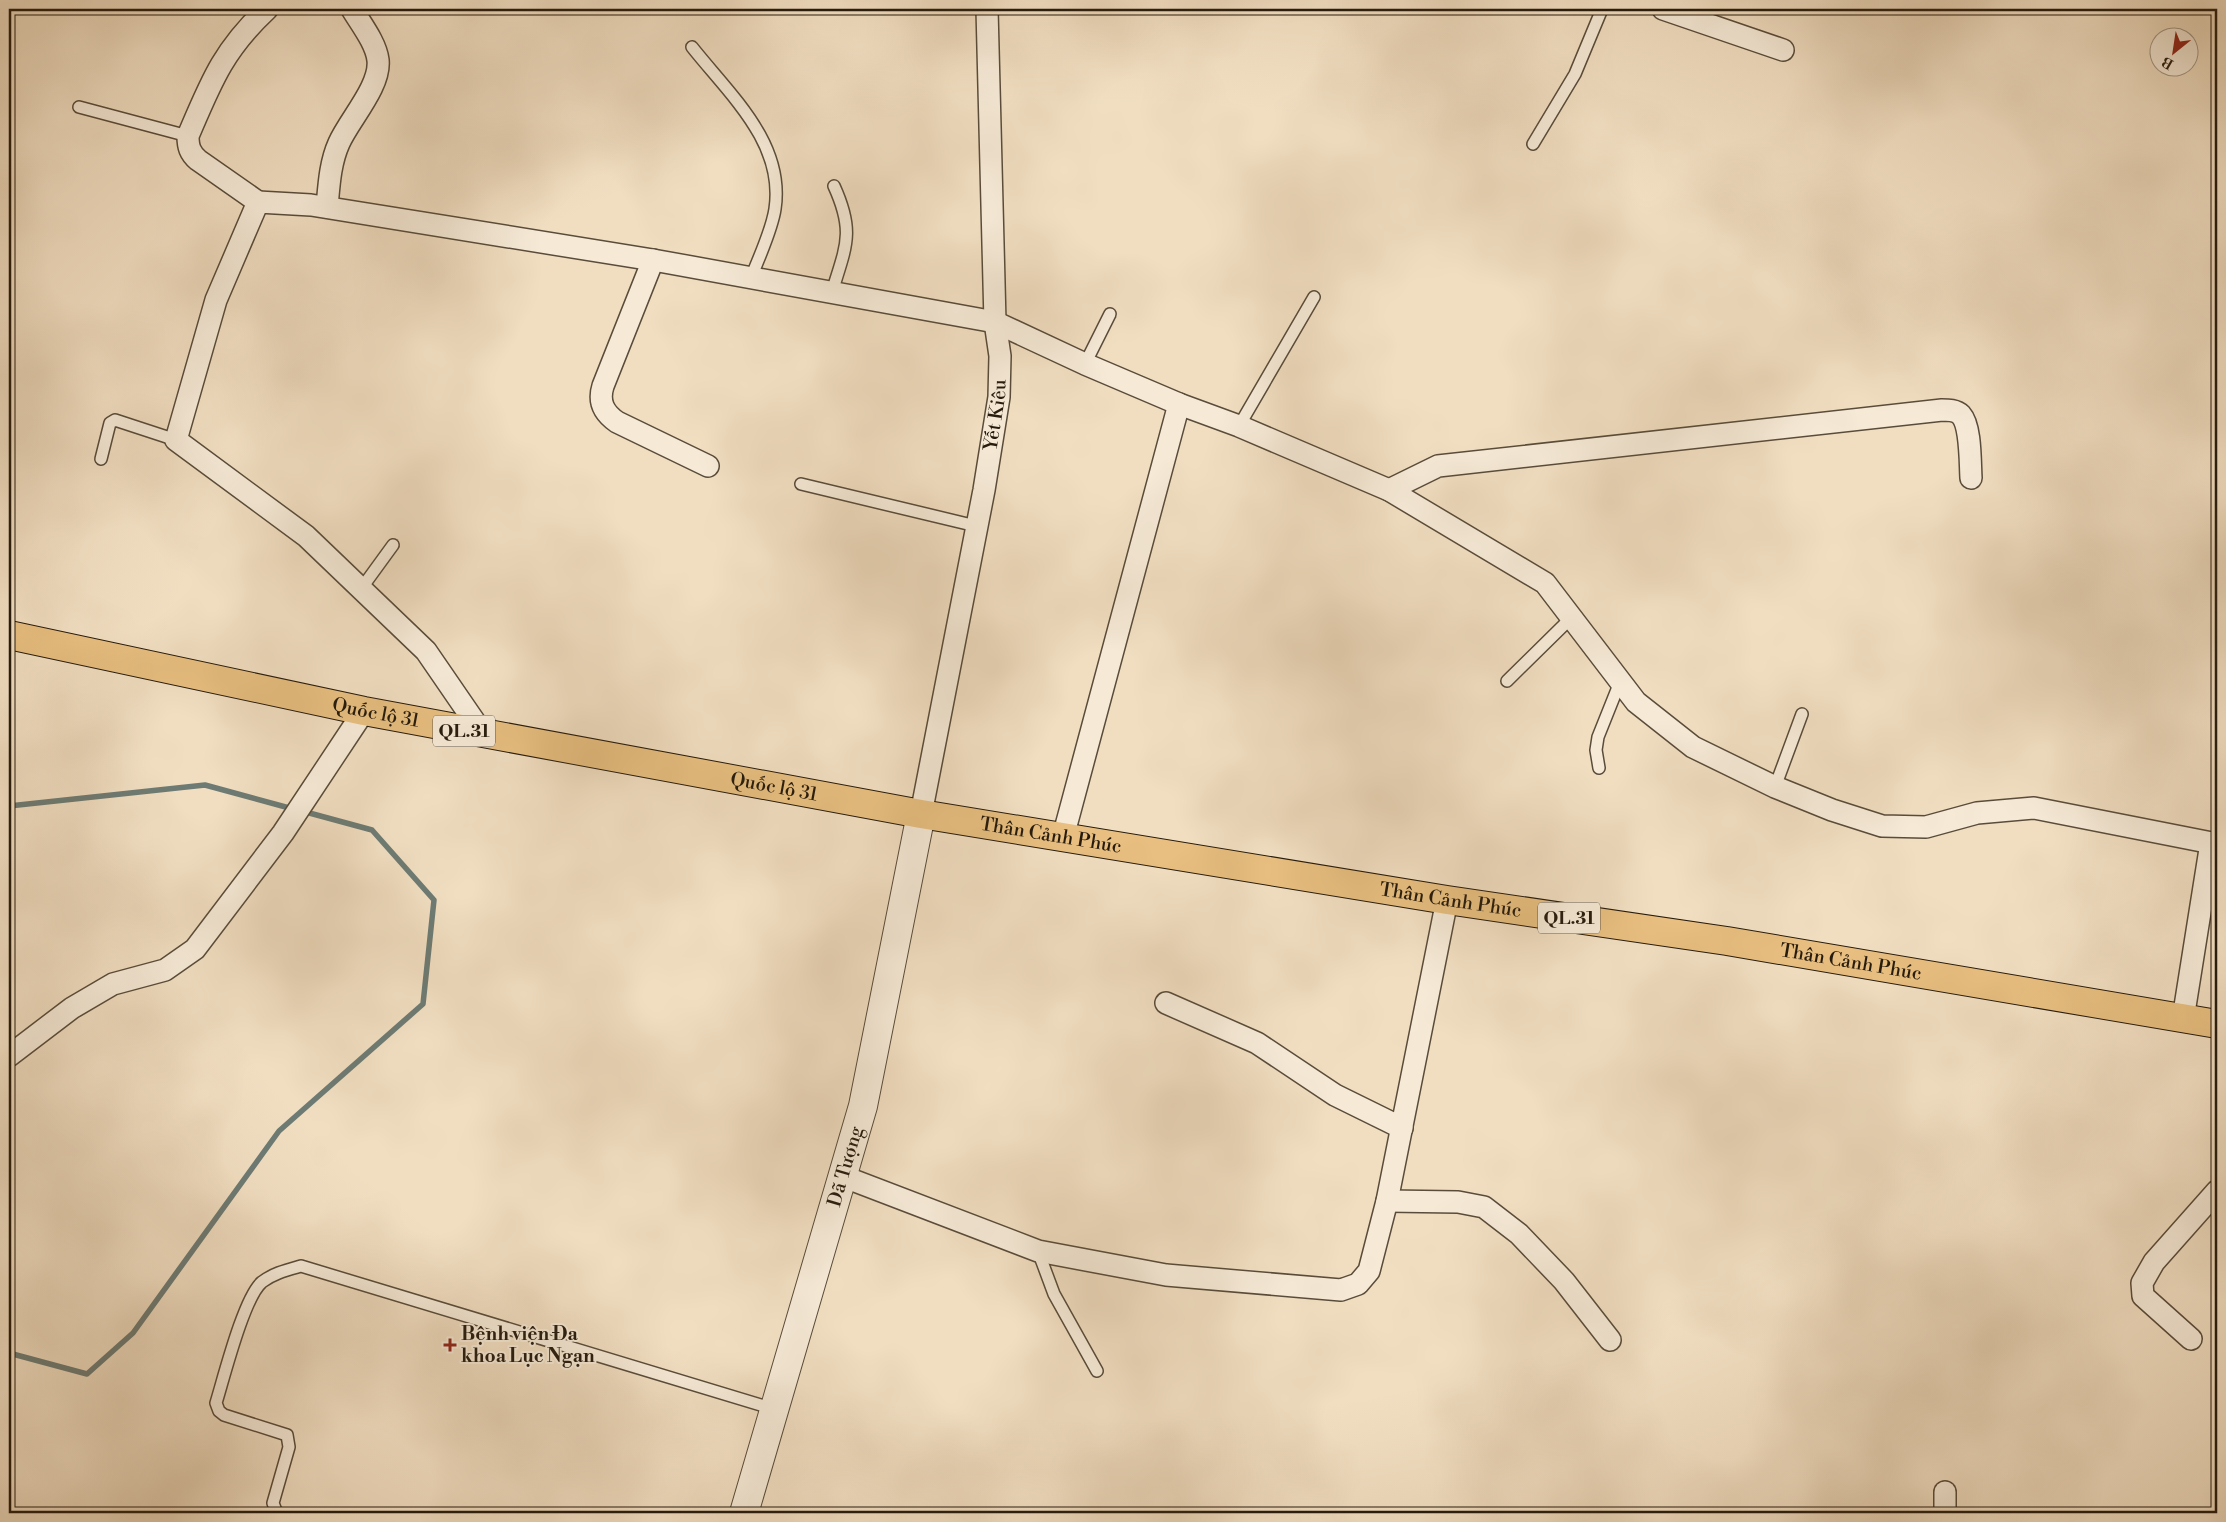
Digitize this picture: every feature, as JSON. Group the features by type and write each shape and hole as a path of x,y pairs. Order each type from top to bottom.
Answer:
{"highway":[{"name":"Quốc lộ 31","path":"9,635 364,711 921,814"},
{"name":"Thân Cảnh Phúc","path":"921,814 1447,900 1727,941 2217,1024"}],"street":[{"path":"267,9 247,28 225,56 215,73 188,136 189,148 198,160 258,202 311,204 653,260 995,322 1085,364 1180,404 1239,426 1389,490 1545,583 1636,702 1693,747 1775,787 1882,826 1926,827 1977,813 2034,808 2214,843 2183,1019"},
{"path":"327,207 330,170 338,145 373,83 378,68 376,51 352,9"},
{"name":"Yết Kiêu","path":"921,814 999,397 1000,356 995,322 987,9"},
{"path":"1663,9 1783,50"},
{"path":"258,202 216,300 176,440 306,536 426,651 483,734"},
{"path":"653,260 603,386 601,402 609,417 617,422 708,466"},
{"path":"1063,837 1180,404"},
{"path":"1389,490 1438,466 1942,410 1952,410 1960,414 1966,424 1971,478"},
{"path":"9,1056 72,1008 113,984 165,970 196,948 283,833 364,711"},
{"name":"Dã Tượng","path":"744,1513 863,1106 921,814"},
{"path":"842,1176 1038,1251 1166,1275 1341,1290 1358,1284 1369,1271 1387,1201 1447,900"},
{"path":"1166,1003 1257,1044 1334,1095 1402,1128"},
{"path":"2192,1339 2142,1296 2142,1283 2154,1262 2217,1191"},
{"path":"1387,1201 1458,1202 1484,1207 1519,1234 1564,1281 1610,1340"},
{"path":"1945,1492 1945,1513"}],"lane":[{"path":"1533,144 1575,74 1602,9"},
{"path":"692,47 757,128 768,147 775,167 777,187 775,211 751,278"},
{"path":"79,107 188,136"},
{"path":"832,292 846,248 848,234 843,206 834,186"},
{"path":"1239,426 1314,297"},
{"path":"1085,364 1110,314"},
{"path":"102,459 110,423 115,420 176,440"},
{"path":"802,484 976,526"},
{"path":"361,589 393,545"},
{"path":"1507,681 1571,618"},
{"path":"1599,768 1596,750 1598,737 1620,682"},
{"path":"1775,787 1802,714"},
{"path":"1038,1251 1054,1294 1097,1371"},
{"path":"279,1513 273,1504 290,1448 287,1435 224,1416 218,1411 216,1403 250,1299 261,1283 278,1272 301,1266 774,1409"}],"waterway":[{"path":"9,806 205,785 293,809"},
{"path":"9,1353 87,1374 133,1333 279,1131 423,1004 434,900 372,830 302,811"}],"place":[{"name":"Bệnh viện Đa khoa Lục Ngạn","path":"450,1345"}]}
